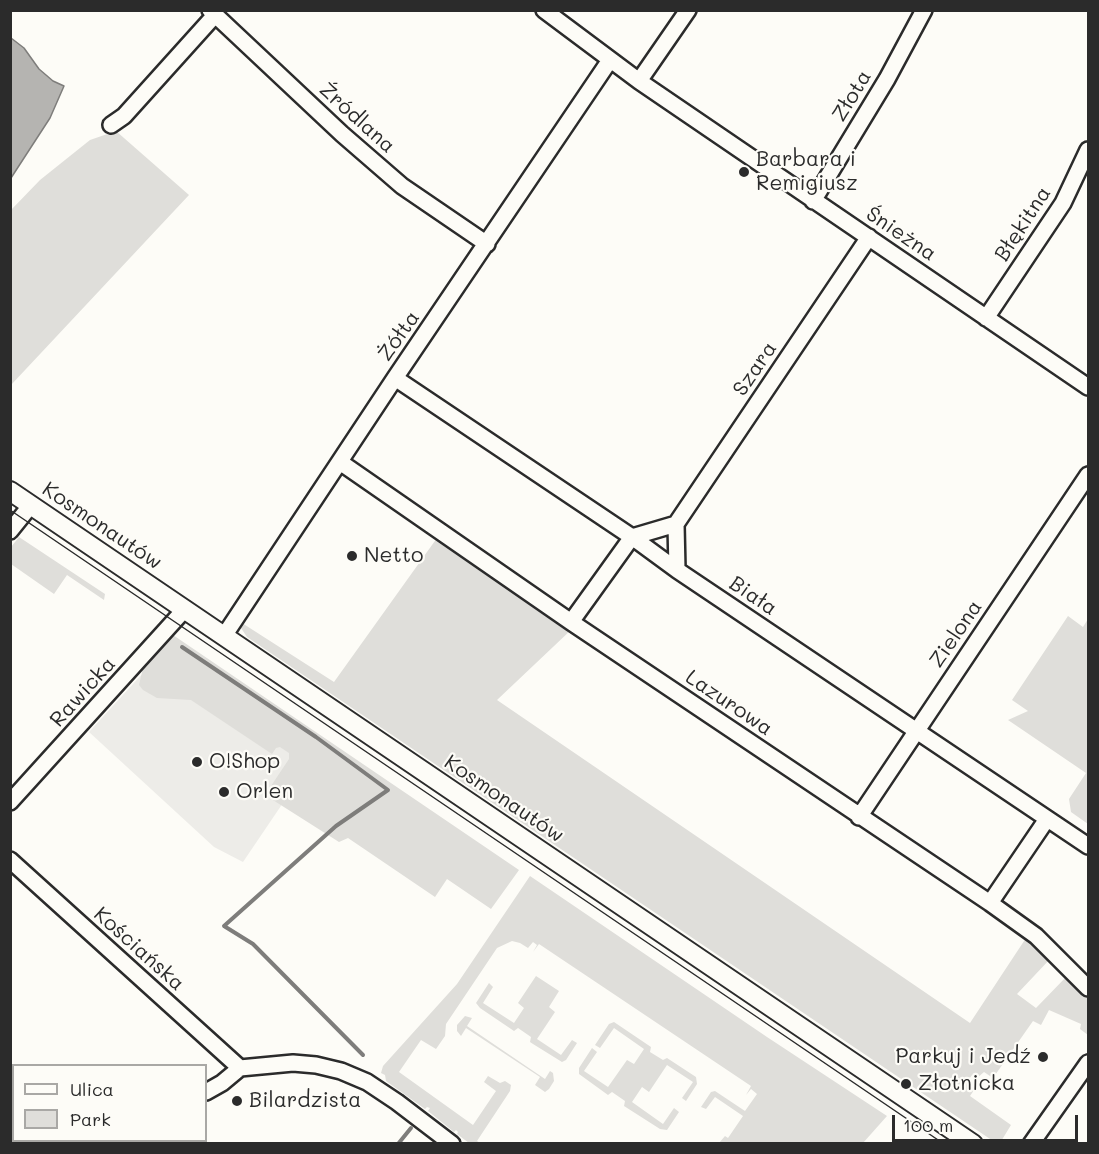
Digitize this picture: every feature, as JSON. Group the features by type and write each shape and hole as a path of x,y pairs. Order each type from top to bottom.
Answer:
{"main road":[{"name":"Kosmonautów","path":"10,491 966,1141"}],"street":[{"name":"Śnieżna","path":"544,10 639,81 1089,387"},
{"path":"639,81 688,10"},
{"name":"Złota","path":"813,201 887,79 924,10"},
{"path":"111,125 124,116 212,13"},
{"name":"Źródlana","path":"212,13 342,134 402,186 487,244"},
{"name":"Żółta","path":"224,636 610,60"},
{"name":"Błękitna","path":"987,318 1063,203 1089,150"},
{"name":"Szara","path":"676,524 869,237"},
{"name":"Biała","path":"395,378 1089,846"},
{"name":"Lazurowa","path":"340,462 571,622 990,903 1036,936 1089,988"},
{"name":"Zielona","path":"859,817 1089,476"},
{"path":"10,531 31,505"},
{"path":"571,622 632,537 676,524 677,570"},
{"name":"Rawicka","path":"10,802 184,609"},
{"path":"990,903 1047,819"},
{"name":"Kościańska","path":"10,860 240,1068"},
{"path":"207,1091 222,1083 240,1068 293,1063 316,1065 347,1073 368,1082 452,1143"},
{"path":"1031,1143 1089,1063"}],"shaded area":[{"path":"11,38 24,48 39,69 53,81 64,86 50,118 11,178"},
{"path":"155,660 310,763 243,862 214,847 89,732"}],"green space":[{"path":"116,131 189,195 11,385 11,210 40,180 90,140"},
{"path":"19,537 105,594 104,600 67,575 54,594 11,564 11,547"},
{"path":"437,538 572,629 497,700 970,1023 1026,938 1051,958 1017,994 1036,1008 1068,975 1088,995 1088,1035 1080,1029 1081,1024 1049,1010 1041,1025 1033,1021 993,1078 984,1072 977,1078 972,1075 967,1082 974,1090 970,1096 1011,1125 1000,1143 996,1143 247,637 241,628 242,623 334,682"},
{"path":"1068,616 1083,627 1088,619 1088,824 1071,812 1069,799 1086,773 1008,720 1028,711 1012,700"},
{"path":"173,635 519,870 491,909 447,879 435,897 348,838 339,842 265,795 289,759 289,753 280,747 276,748 272,754 191,700 157,698 143,690 139,685 143,668"},
{"path":"530,876 887,1116 863,1143 719,1143 725,1136 728,1138 743,1116 715,1097 706,1109 701,1107 711,1092 715,1091 745,1111 757,1094 751,1089 746,1095 751,1086 539,944 533,952 537,945 533,942 528,948 512,941 497,948 446,1024 445,1036 436,1049 421,1040 399,1072 473,1125 496,1091 484,1082 488,1076 500,1083 505,1081 511,1085 510,1091 477,1141 480,1143 469,1143 457,1134 456,1130 454,1132 428,1111 430,1108 425,1109 386,1081 385,1075 381,1073 383,1066 457,984"},
{"path":"536,976 559,991 549,1007 555,1012 537,1039 561,1055 572,1040 577,1043 566,1060 562,1062 530,1042 531,1037 518,1028 514,1031 476,1003 489,983 493,987 483,1003 514,1023 524,1008 518,1003"},
{"path":"465,1016 472,1018 467,1026 545,1079 550,1071 553,1073 554,1081 549,1089 545,1092 535,1085 540,1077 466,1028 461,1036 457,1031 457,1025"},
{"path":"614,1022 651,1047 650,1052 663,1060 667,1058 696,1077 697,1084 686,1101 682,1098 693,1082 667,1065 649,1092 642,1087 632,1102 663,1124 674,1108 679,1112 667,1130 660,1129 624,1106 625,1101 612,1092 608,1095 579,1074 579,1068 592,1048 597,1052 584,1071 608,1087 627,1060 634,1064 644,1049 614,1028 600,1048 595,1045 609,1024"}],"waterway":[{"path":"182,647 316,737 388,790 336,826 224,926 253,944 363,1055"},
{"path":"398,1144 411,1128"}],"tram line":[{"path":"10,510 944,1144"}],"place":[{"name":"Barbara i Remigiusz","path":"744,172"},
{"name":"Netto","path":"352,556"},
{"name":"O!Shop","path":"197,762"},
{"name":"Orlen","path":"224,792"},
{"name":"Parkuj i Jedź","path":"1043,1057"},
{"name":"Złotnicka","path":"906,1084"},
{"name":"Bilardzista","path":"237,1101"}]}
